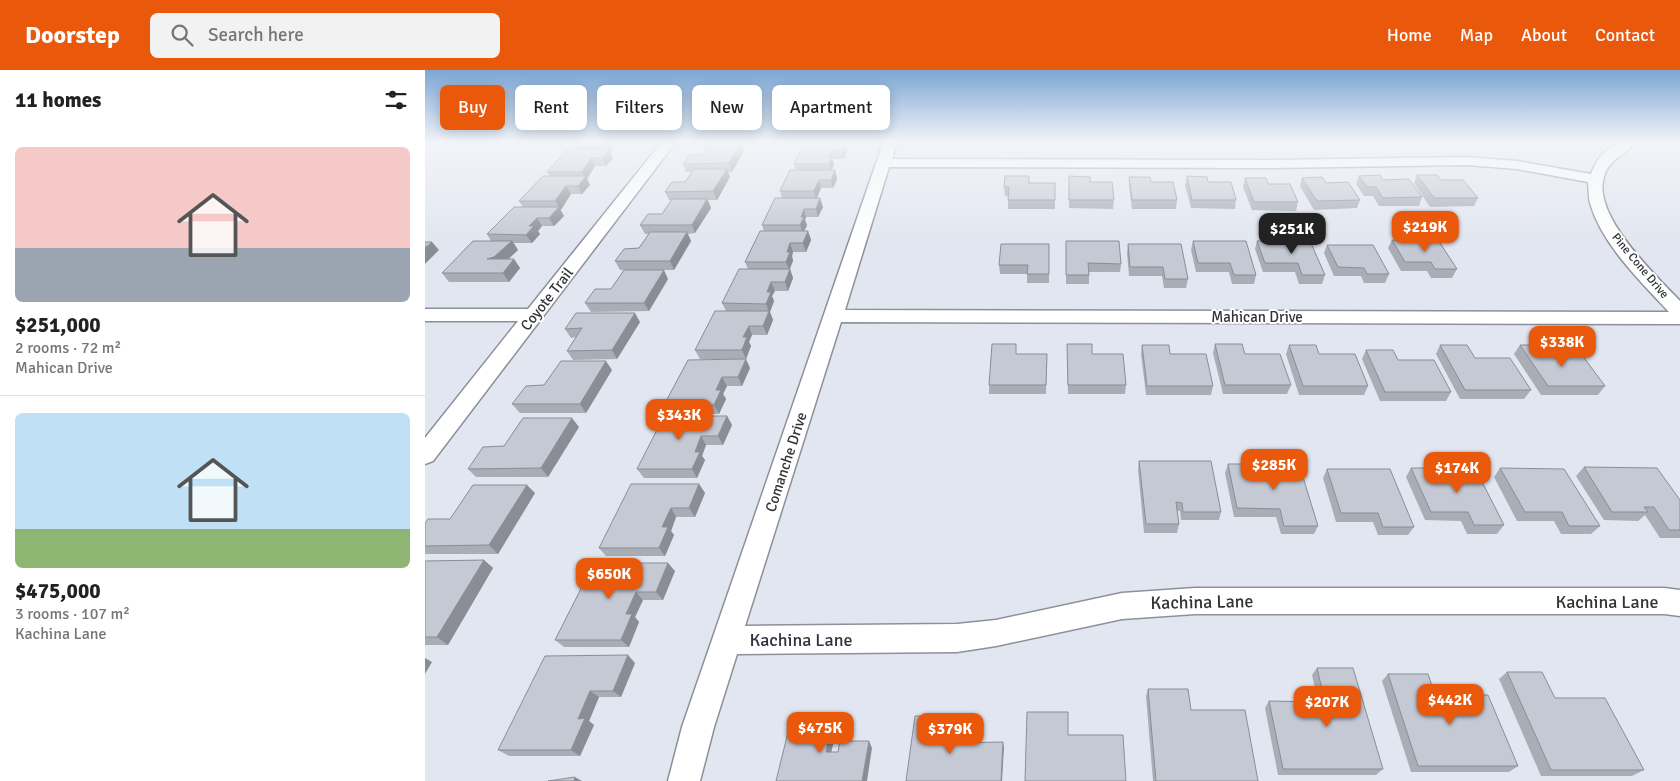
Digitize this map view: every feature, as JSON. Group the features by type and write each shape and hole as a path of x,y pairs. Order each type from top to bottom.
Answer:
{"street":[{"name":"Coyote Trail","path":"425,455 642,176"},
{"name":"Comanche Drive","path":"684,781 698,727 879,176"},
{"path":"1579,176 1595,179 1596,176"},
{"name":"Pine Cone Drive","path":"1595,179 1595,192 1610,230 1628,256 1680,312"},
{"path":"425,315 535,315"},
{"name":"Mahican Drive","path":"834,316 1680,318"},
{"name":"Kachina Lane","path":"728,640 957,638 996,633 1121,606 1195,601 1664,602 1680,604"}],"building":[{"path":"543,176 586,176 578,186 566,186 555,201 519,201"},
{"path":"689,176 722,176 713,191 665,192 672,182 685,182"},
{"path":"787,176 833,176 831,180 819,180 814,191 780,191"},
{"path":"1005,176 1029,176 1029,183 1055,183 1055,200 1008,200 1009,187 1004,187"},
{"path":"1069,176 1090,177 1090,182 1112,182 1114,200 1069,200"},
{"path":"1187,176 1207,177 1208,182 1231,182 1236,200 1192,200"},
{"path":"1359,176 1381,176 1383,180 1409,179 1422,197 1383,198 1376,187 1367,187"},
{"path":"1418,176 1438,176 1441,180 1463,180 1478,198 1434,198"},
{"path":"1129,177 1150,177 1151,182 1173,182 1177,200 1132,200"},
{"path":"1322,177 1326,183 1348,182 1360,200 1317,201 1302,178"},
{"path":"1245,178 1266,178 1268,184 1290,184 1298,202 1254,202"},
{"path":"775,198 820,198 816,209 804,209 801,217 804,217 800,225 762,225"},
{"path":"672,199 707,199 692,225 640,225 648,214 662,214"},
{"path":"514,207 559,207 549,218 537,218 529,226 534,226 526,235 487,234"},
{"path":"760,231 808,231 803,243 790,243 787,252 790,252 786,262 745,262"},
{"path":"650,232 687,232 670,261 615,261 624,249 639,248"},
{"path":"1392,240 1438,240 1457,269 1435,269 1431,262 1405,262"},
{"path":"473,241 512,241 494,257 487,259 514,259 503,273 442,273"},
{"path":"1066,241 1119,241 1121,264 1088,263 1089,275 1066,275"},
{"path":"1193,241 1246,241 1256,275 1234,275 1230,263 1198,263"},
{"path":"1257,241 1310,241 1325,275 1302,275 1298,263 1265,263"},
{"path":"425,242 432,242 425,248"},
{"path":"1001,244 1049,244 1049,274 1027,274 1028,265 999,265"},
{"path":"1128,244 1181,244 1188,279 1165,279 1163,267 1130,267"},
{"path":"1327,245 1373,245 1389,274 1367,274 1364,268 1338,267"},
{"path":"739,269 790,269 785,282 771,282 767,292 771,292 766,304 722,303"},
{"path":"624,270 664,270 644,303 585,303 595,289 611,289"},
{"path":"715,311 769,311 763,326 749,326 743,337 747,337 742,350 695,350"},
{"path":"576,313 635,313 612,350 567,351 582,328 565,329"},
{"path":"992,344 1016,344 1016,354 1047,354 1046,385 989,385"},
{"path":"1067,344 1092,344 1092,354 1123,354 1126,385 1068,385"},
{"path":"1215,344 1242,344 1245,354 1280,354 1291,385 1225,385"},
{"path":"1142,345 1169,345 1170,354 1206,354 1213,386 1147,386"},
{"path":"1289,345 1316,345 1319,354 1355,354 1368,386 1303,386"},
{"path":"1440,345 1467,345 1475,358 1510,358 1531,390 1465,390"},
{"path":"1520,345 1544,345 1551,355 1582,355 1605,386 1548,386"},
{"path":"1366,350 1393,350 1398,360 1434,360 1451,392 1385,392"},
{"path":"746,359 738,377 722,377 716,390 721,390 714,405 664,405 688,360"},
{"path":"561,361 606,361 580,404 512,404 526,386 544,385"},
{"path":"664,416 727,416 718,436 701,436 695,452 700,452 692,469 637,469"},
{"path":"523,418 572,418 541,468 468,469 483,447 504,446"},
{"path":"1139,461 1211,461 1221,512 1183,512 1182,503 1176,502 1179,524 1146,524"},
{"path":"1228,464 1299,464 1318,526 1284,526 1280,509 1237,508"},
{"path":"1584,467 1657,468 1680,500 1680,530 1669,530 1654,507 1644,507 1648,512 1612,512"},
{"path":"1411,468 1475,468 1504,525 1474,525 1468,512 1431,512"},
{"path":"1500,468 1564,469 1600,526 1569,526 1562,512 1525,512"},
{"path":"1327,469 1390,469 1414,527 1383,527 1378,513 1341,513"},
{"path":"631,484 699,484 689,508 671,508 662,527 668,527 659,548 599,548"},
{"path":"473,485 527,485 489,545 425,546 425,523 428,519 450,519"},
{"path":"484,560 437,637 425,637 425,561"},
{"path":"594,563 668,563 656,592 636,592 626,614 632,614 621,640 555,640"},
{"path":"628,655 613,691 590,691 578,719 585,718 571,750 498,750 545,656"},
{"path":"1317,668 1353,668 1383,769 1283,769 1269,701 1325,702"},
{"path":"1507,672 1542,672 1555,698 1605,698 1644,770 1551,770"},
{"path":"1388,674 1428,674 1435,695 1488,695 1518,766 1418,766"},
{"path":"1148,689 1188,689 1191,710 1245,710 1258,781 1156,781"},
{"path":"1027,712 1068,712 1068,735 1123,735 1126,781 1025,781"},
{"path":"792,716 833,716 826,752 838,752 840,741 869,741 862,781 776,781"},
{"path":"915,716 953,716 950,743 1003,742 1001,781 906,781"},
{"path":"575,777 574,781 548,781"}]}
